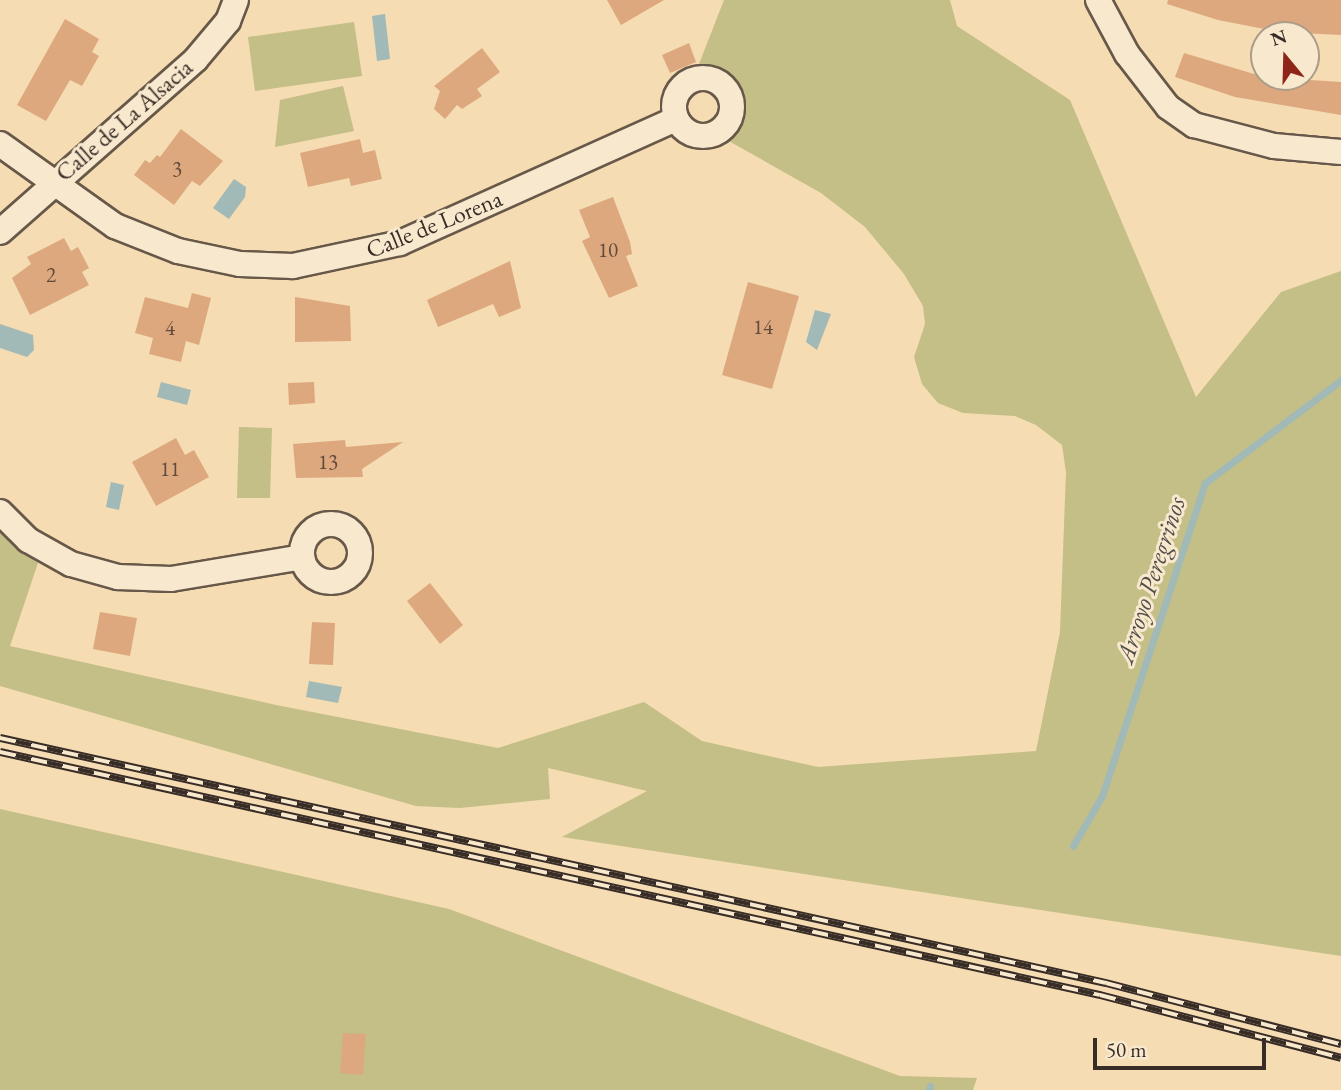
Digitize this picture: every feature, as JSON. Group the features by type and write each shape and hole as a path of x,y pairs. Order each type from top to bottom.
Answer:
{"street":[{"name":"Calle de La Alsacia","path":"0,232 51,183 196,59 228,21 236,0"},
{"path":"1098,0 1127,54 1168,107 1194,125 1273,146 1341,152"},
{"name":"Calle de Lorena","path":"0,144 51,183 115,226 178,251 240,264 293,266 400,243 676,119"},
{"path":"0,512 28,540 71,564 118,577 171,579 302,557"}],"shaded area":[{"path":"724,0 950,0 957,26 1070,100 1196,397 1281,292 1341,271 1341,956 562,837 647,791 548,768 550,799 460,808 416,806 0,686 0,533 38,563 10,646 276,705 498,748 644,702 702,741 818,767 1036,751 1060,632 1066,472 1062,445 1036,425 1015,416 963,413 938,403 922,384 914,357 925,324 923,306 904,274 865,227 821,193 727,140 744,118 743,91 726,70 699,64"},
{"path":"354,22 362,76 255,91 248,37"},
{"path":"343,86 354,131 275,147 280,100"},
{"path":"239,427 272,428 270,498 237,498"},
{"path":"0,809 449,909 900,1076 977,1078 973,1090 0,1090"}],"water":[{"path":"385,14 390,59 377,61 372,16"},
{"path":"234,179 246,187 245,197 229,219 213,208"},
{"path":"815,310 831,314 817,350 806,342"},
{"path":"0,324 33,335 34,350 27,357 0,348"},
{"path":"161,382 191,390 187,405 157,397"},
{"path":"111,482 124,485 119,510 106,507"},
{"path":"309,681 342,687 338,703 306,697"}],"building":[{"path":"607,0 664,0 621,25"},
{"path":"1168,0 1341,0 1341,35 1320,34 1320,21 1250,21 1250,26 1218,20 1167,4"},
{"path":"65,19 99,39 92,52 99,56 82,86 70,80 46,121 17,105"},
{"path":"689,43 696,62 670,73 662,55"},
{"path":"482,48 500,72 477,89 482,96 462,109 457,105 445,119 434,109 440,91 434,86"},
{"path":"1184,53 1250,73 1250,91 1320,91 1320,81 1341,82 1341,115 1235,97 1175,77"},
{"path":"181,129 223,161 200,186 192,181 174,205 134,175 145,160 150,163 157,155 160,157"},
{"path":"360,139 363,153 375,150 382,179 351,186 349,178 308,187 300,153"},
{"path":"613,197 630,242 632,254 626,256 638,286 609,298 582,241 590,237 579,210"},
{"path":"64,238 71,251 78,247 89,268 82,272 89,285 30,315 12,278 31,264 27,257"},
{"path":"510,261 521,308 499,317 493,304 438,327 427,300"},
{"path":"748,282 799,296 772,389 722,375"},
{"path":"192,293 211,298 199,345 186,341 181,362 149,354 153,338 135,333 145,297 188,308"},
{"path":"295,297 350,306 351,341 295,342"},
{"path":"314,382 315,403 289,405 288,383"},
{"path":"176,438 185,455 194,450 209,477 156,506 132,462"},
{"path":"345,440 346,447 403,442 362,469 363,477 296,478 293,444"},
{"path":"430,583 463,625 440,644 407,601"},
{"path":"100,612 137,618 130,656 93,649"},
{"path":"312,622 335,623 333,665 309,664"},
{"path":"343,1033 366,1034 363,1075 340,1073"}],"waterway":[{"name":"Arroyo Peregrinos","path":"1073,846 1102,796 1205,483 1341,380"},
{"name":"Arroyo Peregrinos","path":"929,1090 930,1086"}],"railway":[{"path":"0,738 1106,983 1341,1044"},
{"path":"0,752 1100,995 1341,1058"}]}
